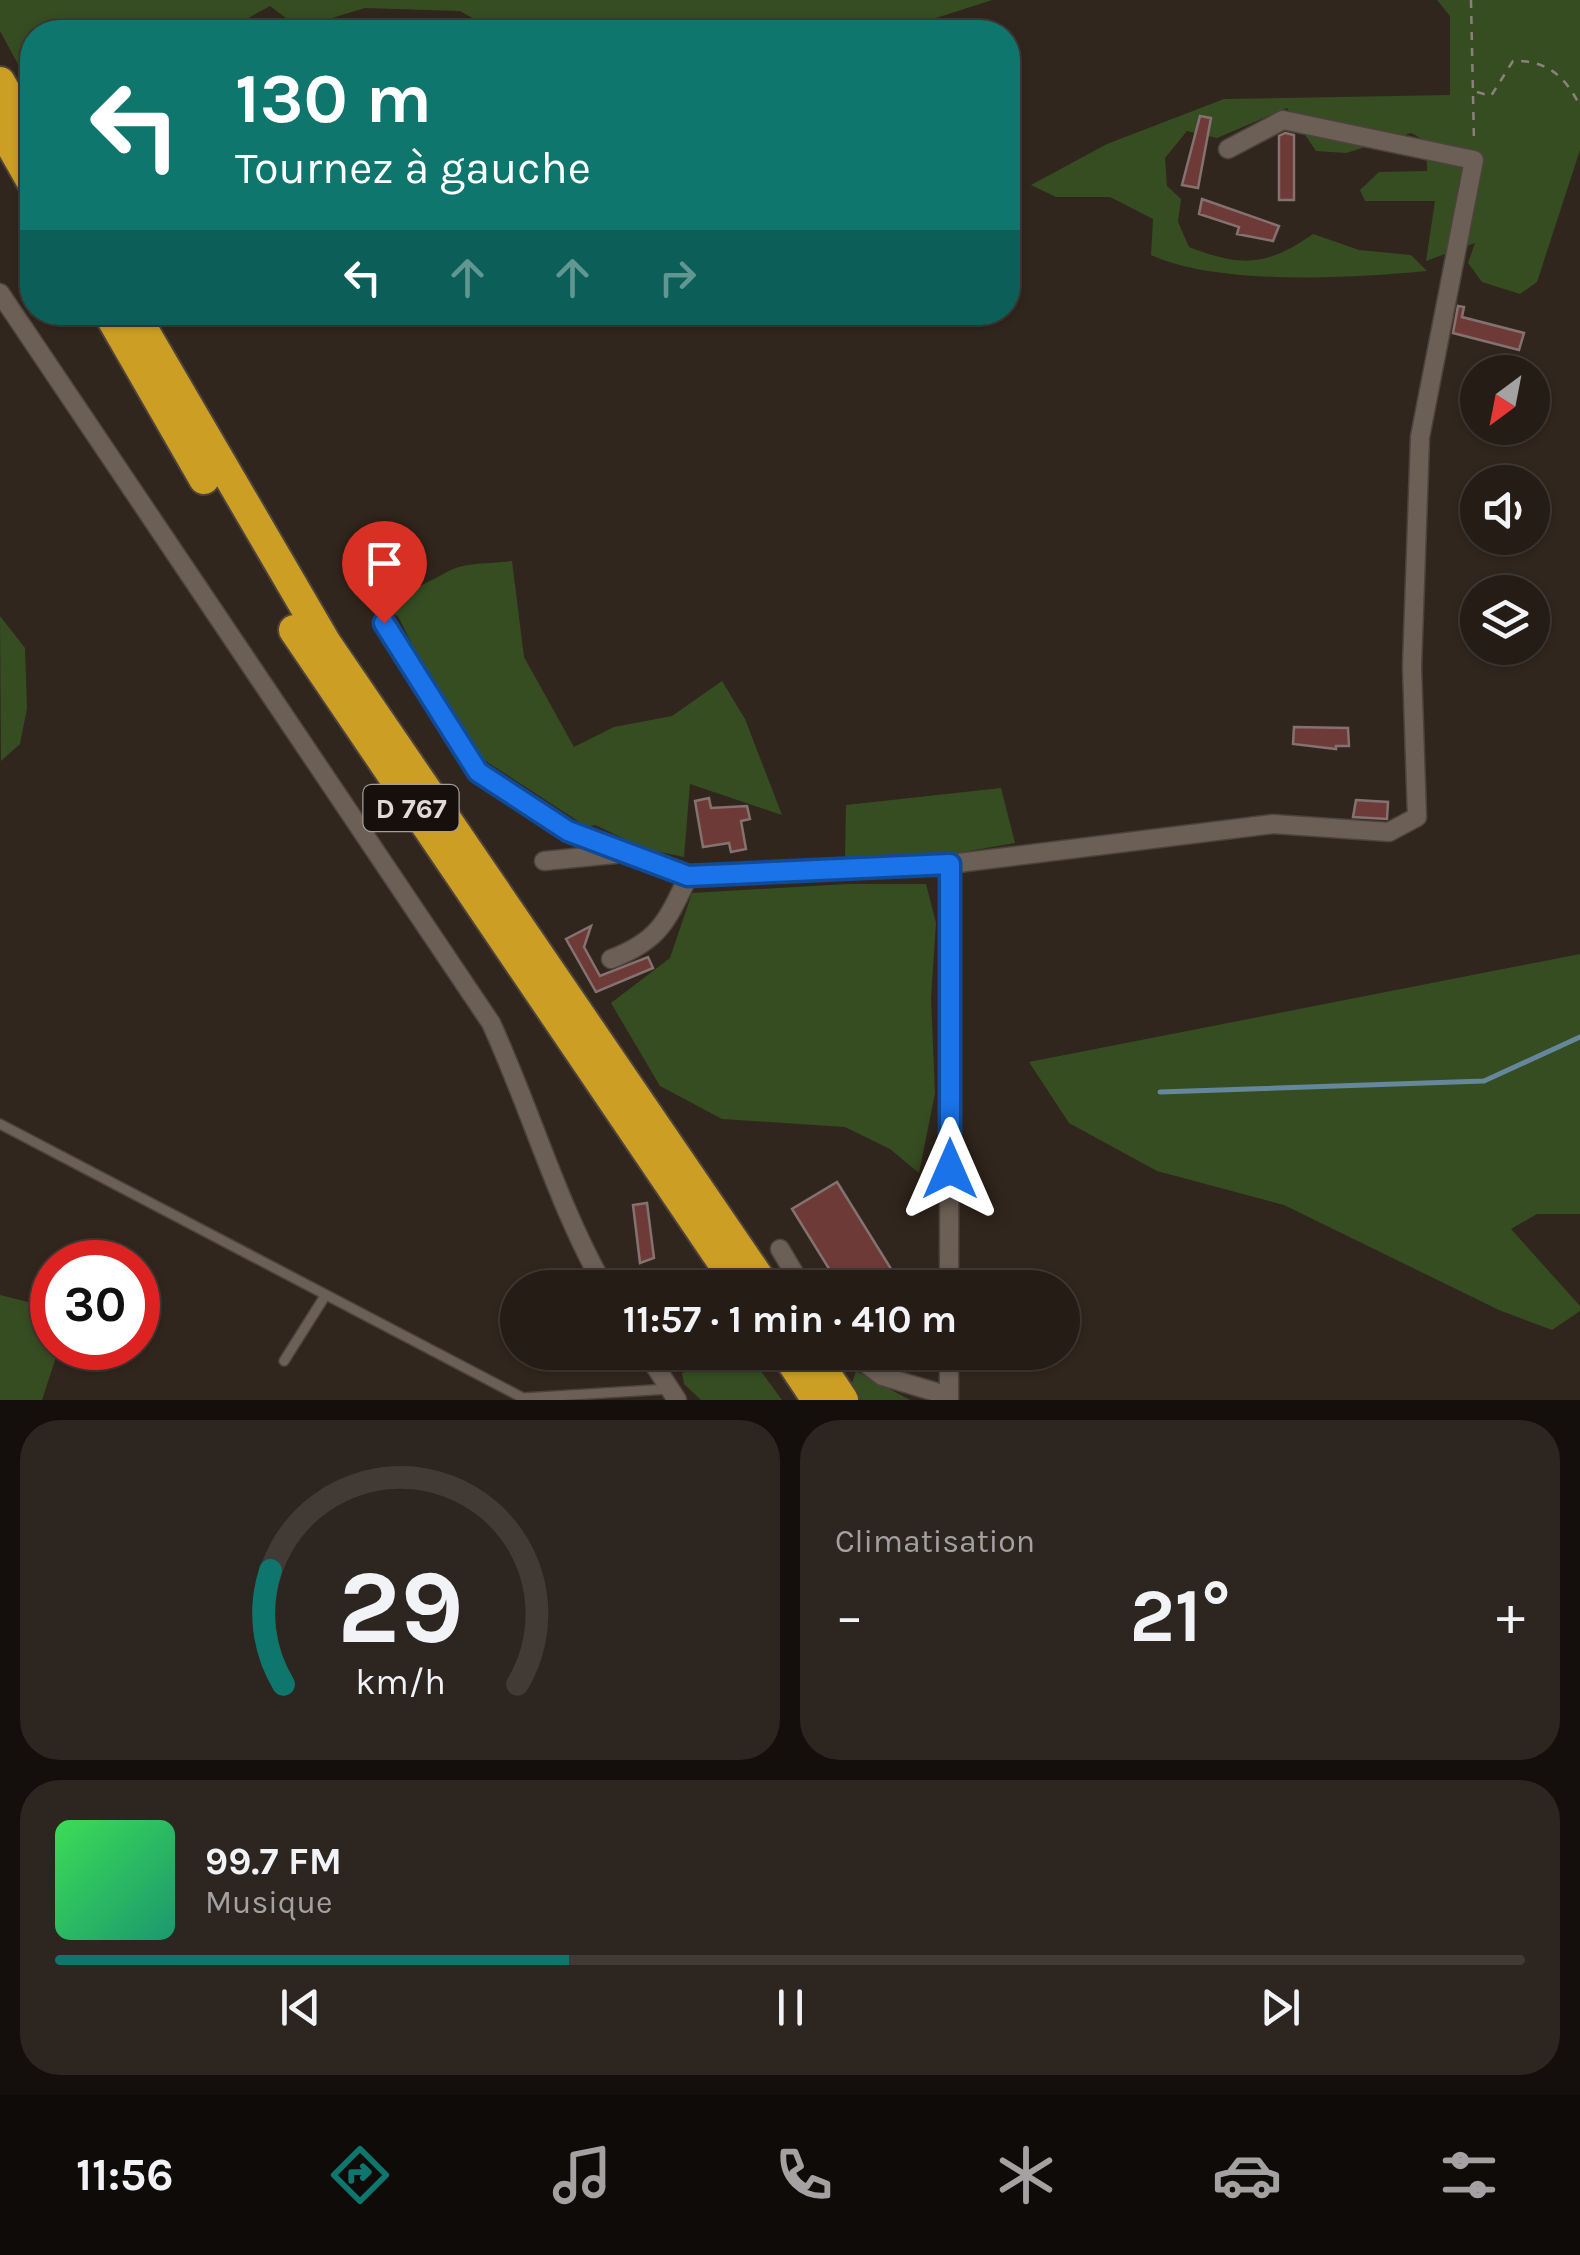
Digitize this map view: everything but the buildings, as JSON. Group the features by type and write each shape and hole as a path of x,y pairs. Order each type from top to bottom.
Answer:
{"highway":[{"path":"0,82 20,117"},
{"path":"0,126 20,161"},
{"name":"D 767","path":"116,325 318,670 728,1270"},
{"name":"D 767","path":"141,325 326,644 754,1270"},
{"path":"797,1370 818,1400"},
{"path":"822,1370 843,1400"}],"street":[{"path":"384,623 478,772 568,831 688,876 950,864 1273,824 1388,832 1417,818 1412,668 1420,437 1474,160 1283,120 1228,149"},
{"path":"0,293 20,323"},
{"path":"22,325 491,1023 521,1089 566,1211 595,1270"},
{"path":"544,861 621,854"},
{"path":"949,1270 950,864"},
{"path":"610,959 636,950 665,926 688,876"},
{"path":"780,1248 793,1270"},
{"path":"658,1370 673,1394"},
{"path":"874,1370 949,1398 949,1370"}],"lane":[{"path":"0,1124 523,1398 673,1394"},
{"path":"284,1362 325,1296"}],"path":[{"path":"1470,0 1476,91 1491,96 1513,61 1526,61 1562,76 1580,106"},
{"path":"1474,160 1475,81"}],"green space":[{"path":"0,0 992,0 930,20 476,20 460,11 365,8 325,20 288,20 270,6 245,20 20,20 20,68 0,31"},
{"path":"1437,0 1580,0 1580,150 1537,282 1520,294 1482,282 1468,263 1475,243 1426,261 1435,201 1365,201 1360,190 1379,172 1427,171 1426,141 1411,133 1346,153 1316,151 1287,108 1217,138 1187,131 1165,158 1167,186 1181,199 1178,222 1189,247 1207,254 1239,260 1267,258 1313,234 1359,250 1411,255 1427,271 1286,277 1212,272 1179,265 1151,255 1153,219 1110,197 1056,197 1031,185 1107,144 1224,99 1450,95 1450,16"},
{"path":"512,561 524,657 574,747 614,727 672,716 722,681 745,719 782,815 690,784 684,857 646,849 595,825 587,827 478,756 435,691 398,616 367,606 349,583 359,579 362,585 376,590 407,591 463,566"},
{"path":"0,616 25,648 27,708 20,744 1,761"},
{"path":"1001,788 1015,843 946,855 845,857 846,805"},
{"path":"926,884 936,923 931,998 935,1093 919,1173 890,1149 845,1127 722,1119 660,1086 611,1003 670,958 692,893"},
{"path":"1580,954 1580,1214 1537,1214 1511,1229 1580,1306 1580,1311 1552,1330 1499,1310 1284,1205 1157,1171 1069,1123 1029,1062"},
{"path":"0,1295 30,1302 30,1370 52,1370 42,1400 0,1400"},
{"path":"760,1370 782,1400 701,1400 684,1384 682,1373"},
{"path":"856,1371 910,1400 861,1400 851,1386"}],"waterway":[{"path":"1160,1092 1484,1081 1580,1037"}],"route":[{"path":"384,623 478,772 568,831 621,854 688,876 950,864 950,1169"}]}
